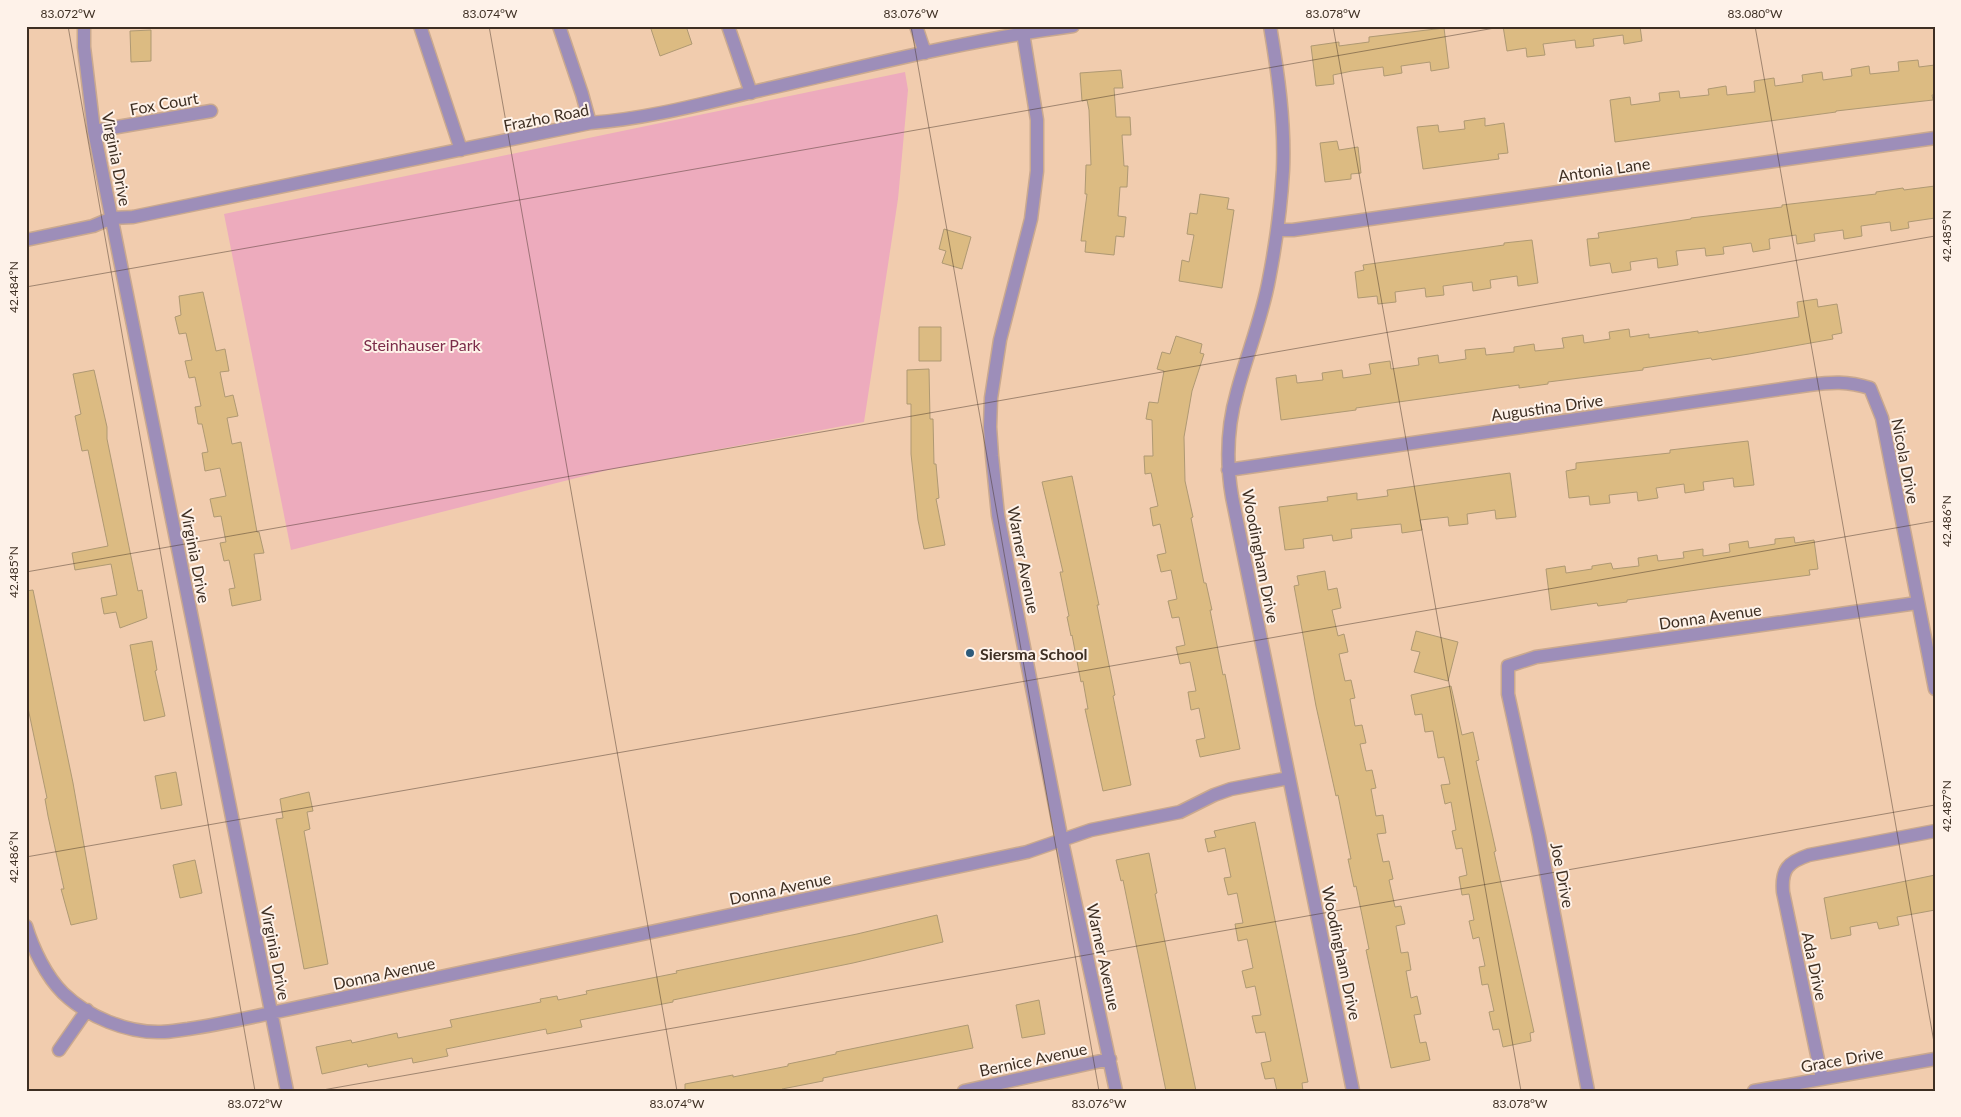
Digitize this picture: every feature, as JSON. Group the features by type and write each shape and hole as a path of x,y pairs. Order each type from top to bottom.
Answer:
{"street":[{"name":"Virginia Drive","path":"84,26 86,74 94,131 287,1091"},
{"path":"420,26 461,150"},
{"path":"559,26 590,124"},
{"path":"728,26 751,93"},
{"path":"916,26 925,53"},
{"name":"Frazho Road","path":"26,240 93,226 112,218 133,218 590,124 615,122 925,53 1023,33 1073,26"},
{"name":"Woodingham Drive","path":"1270,26 1282,122 1283,168 1277,230 1269,280 1259,321 1236,393 1229,431 1228,470 1353,1091"},
{"name":"Warner Avenue","path":"1023,33 1037,120 1037,171 1031,220 1000,340 991,398 990,427 998,515 1062,841 1116,1091"},
{"name":"Fox Court","path":"94,131 211,111"},
{"name":"Antonia Lane","path":"1277,230 1294,230 1935,138"},
{"name":"Augustina Drive","path":"1228,470 1809,385 1842,381 1870,388"},
{"name":"Nicola Drive","path":"1870,388 1882,418 1935,689"},
{"name":"Donna Avenue","path":"1508,666 1536,658 1917,602"},
{"name":"Joe Drive","path":"1508,666 1508,694 1541,846 1588,1091"},
{"name":"Donna Avenue","path":"26,926 48,973 63,993 86,1010 128,1028 161,1032 211,1025 271,1013 1027,852 1091,830 1180,812 1214,795 1231,789 1289,778"},
{"name":"Ada Drive","path":"1822,1079 1783,892 1782,880 1785,870 1792,862 1809,855 1935,831"},
{"path":"59,1050 86,1010"},
{"name":"Bernice Avenue","path":"964,1091 1110,1059"},
{"name":"Grace Drive","path":"1754,1091 1935,1059"}],"green space":[{"name":"Steinhauser Park","path":"905,72 908,90 898,199 864,422 608,470 291,550 224,214"}],"building":[{"path":"650,26 686,26 692,44 660,56"},
{"path":"1503,26 1640,26 1642,41 1624,44 1623,35 1593,39 1594,46 1576,48 1575,40 1543,44 1545,55 1527,57 1526,48 1507,51"},
{"path":"1444,28 1449,68 1431,71 1430,62 1401,66 1402,73 1384,76 1383,67 1352,71 1333,75 1334,84 1316,86 1311,46 1339,42 1339,46 1369,42 1369,37"},
{"path":"151,30 151,61 131,62 130,31"},
{"path":"1918,60 1919,67 1935,65 1935,95 1932,95 1933,100 1836,111 1615,142 1610,100 1630,97 1631,105 1660,101 1659,93 1679,91 1680,98 1709,95 1708,89 1726,86 1727,95 1755,92 1754,81 1774,78 1775,86 1803,82 1802,75 1822,72 1823,80 1852,76 1851,69 1869,66 1870,74 1899,71 1898,62"},
{"path":"1121,70 1123,88 1114,88 1116,117 1130,117 1131,135 1122,135 1124,166 1128,166 1127,187 1120,187 1118,216 1126,217 1124,237 1116,236 1114,255 1085,252 1086,241 1081,241 1087,194 1085,194 1086,165 1091,165 1089,110 1087,100 1082,101 1080,73"},
{"path":"1485,118 1485,126 1504,123 1508,153 1498,154 1499,159 1423,169 1417,127 1438,125 1439,132 1465,129 1464,121"},
{"path":"1337,141 1339,150 1358,147 1361,173 1351,174 1351,179 1325,182 1320,143"},
{"path":"1935,186 1935,218 1908,222 1909,228 1891,231 1890,222 1861,226 1862,236 1844,239 1843,230 1814,234 1815,241 1797,244 1796,235 1769,239 1770,249 1753,252 1751,243 1723,247 1724,254 1706,256 1705,248 1676,251 1678,265 1658,268 1657,258 1630,262 1631,270 1612,273 1610,263 1590,266 1587,239 1599,238 1598,233 1691,218 1782,207 1782,205 1876,194 1876,192 1903,188 1904,190"},
{"path":"1200,194 1229,198 1227,209 1234,210 1222,288 1179,281 1182,260 1189,262 1194,235 1187,234 1190,213 1197,214"},
{"path":"944,229 971,237 962,269 942,263 946,251 939,249"},
{"path":"1532,240 1538,283 1518,286 1517,276 1490,280 1491,288 1473,291 1472,282 1443,286 1444,295 1426,297 1425,288 1395,292 1396,302 1378,304 1377,296 1358,298 1355,272 1364,270 1363,265"},
{"path":"203,292 216,351 225,349 229,371 220,372 225,397 233,395 238,416 227,418 232,444 241,442 257,532 259,532 264,553 254,554 261,600 232,606 229,589 235,588 229,560 224,561 220,543 226,542 221,516 214,517 210,499 226,496 220,468 205,471 202,453 208,452 202,424 198,424 195,407 201,406 195,377 189,378 185,361 192,360 186,333 179,334 175,317 181,315 179,296"},
{"path":"1817,299 1818,307 1837,304 1842,333 1832,335 1833,339 1712,360 1711,358 1643,368 1643,370 1548,382 1548,384 1519,388 1519,385 1281,420 1276,378 1296,375 1297,383 1323,380 1322,373 1342,370 1343,378 1371,374 1369,364 1390,361 1391,369 1419,365 1418,358 1438,355 1439,363 1466,359 1465,350 1485,348 1486,355 1514,352 1514,347 1534,344 1535,351 1564,348 1562,338 1583,335 1584,343 1610,339 1609,332 1629,329 1630,337 1649,334 1649,338 1698,331 1698,333 1799,317 1797,302"},
{"path":"919,327 941,327 941,361 919,361"},
{"path":"1176,336 1202,344 1200,353 1204,354 1192,391 1184,437 1185,481 1204,583 1206,583 1212,610 1210,610 1223,675 1225,674 1240,749 1200,757 1196,740 1205,738 1199,708 1191,710 1188,692 1196,691 1190,662 1180,664 1176,647 1185,645 1179,617 1172,618 1168,601 1177,599 1171,570 1161,572 1157,555 1166,553 1160,524 1153,526 1150,508 1158,506 1151,473 1145,474 1144,456 1153,456 1152,420 1146,419 1149,402 1158,403 1164,371 1157,369 1162,352 1170,354"},
{"path":"929,369 930,419 933,419 934,464 936,464 939,498 936,499 945,545 924,549 918,520 911,454 911,404 907,404 907,370"},
{"path":"94,370 107,427 107,439 138,591 142,590 147,618 120,628 116,612 104,614 101,598 117,595 111,564 75,570 72,553 108,546 88,450 82,451 75,416 81,414 73,374"},
{"path":"1748,441 1754,485 1734,487 1733,478 1703,482 1704,490 1685,493 1684,484 1656,488 1658,498 1638,501 1637,492 1609,495 1610,503 1590,505 1589,496 1569,498 1566,471 1576,469 1576,463 1670,453 1670,450"},
{"path":"1510,473 1516,517 1496,519 1495,510 1467,514 1468,524 1449,526 1448,517 1420,520 1422,530 1402,533 1401,524 1351,529 1352,538 1333,541 1332,535 1303,539 1304,548 1285,550 1279,507 1328,501 1327,497 1357,493 1357,500 1388,496 1387,490"},
{"path":"1072,476 1099,605 1097,605 1115,695 1113,696 1131,785 1103,791 1085,709 1088,709 1083,681 1081,682 1067,617 1069,616 1060,572 1063,572 1042,482"},
{"path":"1794,537 1795,543 1814,540 1818,569 1809,570 1810,575 1627,600 1627,602 1598,606 1597,603 1551,610 1546,569 1565,566 1566,573 1592,569 1592,566 1611,563 1613,569 1639,566 1638,558 1657,555 1658,561 1684,558 1683,552 1703,549 1703,556 1730,552 1729,544 1748,541 1749,548 1775,544 1775,539"},
{"path":"1325,571 1328,590 1337,588 1341,608 1332,610 1338,636 1344,634 1348,652 1339,654 1345,681 1351,680 1355,698 1350,699 1355,726 1362,725 1366,743 1360,744 1366,771 1372,770 1376,788 1371,789 1376,816 1383,815 1386,833 1377,834 1383,862 1389,861 1393,879 1389,880 1395,907 1401,906 1405,924 1396,926 1401,953 1408,952 1411,970 1406,971 1411,998 1417,996 1421,1014 1414,1015 1420,1043 1426,1042 1430,1060 1391,1068 1366,950 1369,949 1356,886 1354,887 1348,859 1351,859 1338,795 1336,796 1316,706 1294,586 1299,585 1297,576"},
{"path":"33,590 73,783 97,919 71,925 61,889 64,889 28,708 26,591"},
{"path":"1416,631 1458,642 1448,681 1414,672 1420,652 1411,650"},
{"path":"152,641 157,670 155,671 165,716 144,721 130,645"},
{"path":"1451,686 1462,735 1473,732 1479,760 1476,761 1496,851 1494,852 1534,1032 1530,1033 1531,1041 1503,1047 1499,1029 1493,1030 1489,1012 1494,1011 1488,984 1482,985 1479,967 1485,966 1479,937 1473,939 1469,921 1474,920 1469,894 1462,895 1459,877 1467,875 1462,848 1456,849 1452,831 1456,830 1451,802 1445,804 1441,785 1450,784 1444,757 1438,758 1433,731 1425,732 1422,714 1415,715 1411,695"},
{"path":"176,772 182,805 161,809 155,776"},
{"path":"309,792 313,811 307,812 310,829 304,831 328,964 304,969 276,819 283,818 280,799"},
{"path":"1255,822 1308,1082 1302,1083 1303,1091 1277,1091 1274,1078 1265,1079 1261,1063 1271,1061 1265,1032 1256,1033 1252,1016 1261,1015 1255,986 1246,988 1242,971 1253,968 1247,939 1238,941 1235,924 1243,923 1237,893 1228,895 1224,878 1231,877 1225,848 1208,852 1205,839 1216,837 1214,831"},
{"path":"1149,853 1157,893 1155,894 1196,1091 1166,1091 1123,880 1121,881 1116,860"},
{"path":"195,860 202,893 180,898 173,865"},
{"path":"1935,875 1935,910 1897,917 1899,925 1879,929 1877,922 1850,927 1851,935 1831,939 1824,898"},
{"path":"937,915 943,942 853,963 673,1000 673,1002 580,1020 582,1027 547,1034 546,1029 446,1049 448,1056 413,1063 412,1058 368,1067 367,1064 322,1074 316,1047 351,1040 352,1043 397,1033 398,1038 452,1027 450,1020 541,1002 540,999 557,996 558,1000 587,994 586,991 677,973 676,971 857,934"},
{"path":"1039,1000 1045,1034 1022,1038 1016,1005"},
{"path":"968,1025 973,1048 823,1078 823,1081 782,1089 783,1091 685,1091 685,1084 788,1066 788,1064 836,1054 836,1052"}],"place":[{"name":"Siersma School","path":"970,653"}]}
